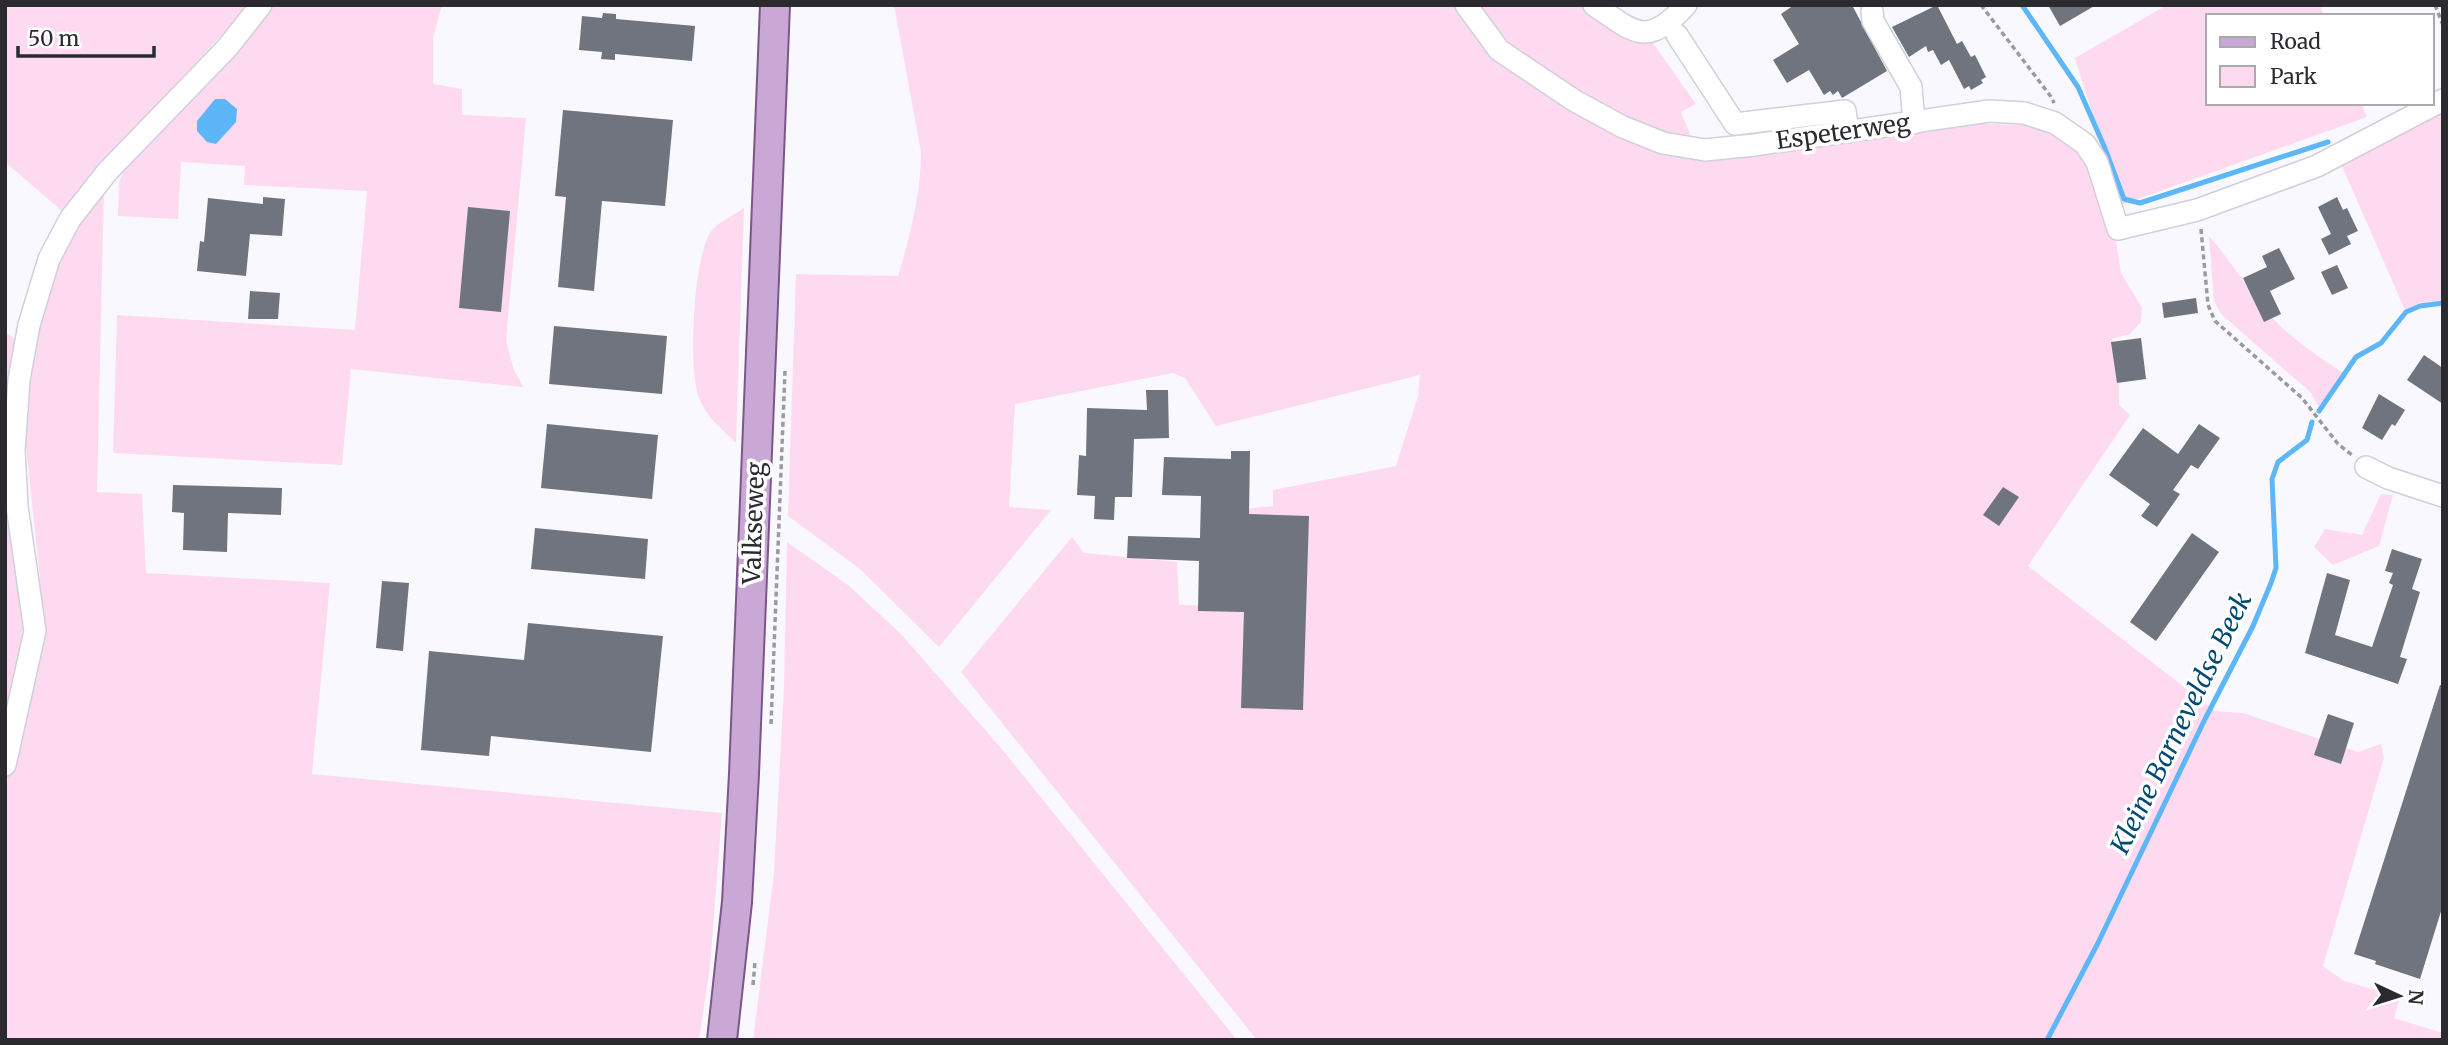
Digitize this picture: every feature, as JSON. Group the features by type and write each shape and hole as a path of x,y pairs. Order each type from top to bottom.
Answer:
{"main road":[{"name":"Valkseweg","path":"722,1040 737,902 744,774 775,5"}],"street":[{"path":"5,765 35,631 17,506 15,450 19,380 29,325 49,259 70,219 107,172 228,48 261,5"},
{"name":"Espeterweg","path":"1466,5 1499,50 1575,101 1623,127 1663,143 1705,150 1989,111 2024,113 2055,122 2085,144 2096,162 2118,229 2197,210 2317,166 2433,105"},
{"path":"1594,5 1629,29 1643,34 1656,31 1672,21 1686,5"},
{"path":"1874,7 1872,21 1911,87 1914,123"},
{"path":"1677,35 1735,124 1845,111 1848,132"},
{"path":"2366,467 2388,478 2443,496"}],"path":[{"path":"2435,5 2443,24"},
{"path":"1982,6 2052,98 2056,110 2055,122"},
{"path":"2197,210 2208,305 2215,321 2302,398 2338,444 2366,467"}],"green space":[{"path":"5,5 250,5 90,176 62,211 5,162"},
{"path":"271,5 442,5 433,38 433,84 462,89 462,115 526,118 506,341 514,370 523,387 351,369 342,465 113,453 117,315 355,330 367,191 244,185 245,166 181,162 178,219 118,216 119,182 126,166"},
{"path":"894,5 1461,5 1478,33 1668,149 1954,123 2023,125 2066,137 2094,176 2103,194 2121,273 2142,308 2141,322 2130,334 2112,339 2119,379 2119,405 2130,415 2028,566 2215,711 2243,713 2358,752 2381,744 2384,758 2323,966 2344,981 2400,997 2394,1018 2443,1033 2443,1040 1257,1040 961,672 1072,537 1084,553 1177,562 1179,605 1243,605 1245,509 1273,506 1273,490 1396,466 1418,396 1420,375 1216,426 1185,378 1173,373 1015,404 1009,507 1051,510 939,647 860,569 788,516 796,274 898,276 914,215 921,152"},
{"path":"1479,5 1579,5 1627,37 1646,39 1653,43 1696,104 1681,112 1690,134 1688,138 1640,124 1560,81 1515,48 1498,32"},
{"path":"2167,5 2320,5 2323,14 2206,14 2206,105 2362,105 2367,117 2121,205 2075,58"},
{"path":"2443,108 2443,300 2419,303 2405,310 2342,166"},
{"path":"104,187 97,492 142,494 146,573 330,583 312,774 722,813 710,966 699,1040 5,1040 5,769 35,669 43,608 26,446 28,403 35,350 47,298 74,221"},
{"path":"744,208 736,443 710,417 699,398 693,340 696,289 704,247 713,229"},
{"path":"2209,236 2277,322 2306,347 2348,376 2320,408 2309,391 2221,314 2214,301"},
{"path":"5,332 18,341 6,404 7,452 28,625 5,729"},
{"path":"2381,494 2393,495 2379,546 2333,565 2314,547 2325,529 2362,535"},
{"path":"787,542 848,585 901,634 1001,748 1237,1040 753,1040 774,873 784,687"}],"water":[{"path":"215,99 225,99 237,109 236,122 216,144 207,142 197,131 197,121"}],"building":[{"path":"1794,5 1852,5 1887,71 1842,98 1838,91 1833,95 1830,91 1824,95 1809,70 1787,83 1773,60 1799,44 1781,14"},
{"path":"1937,5 1957,44 1962,41 1971,57 1975,55 1986,77 1981,80 1983,83 1971,90 1969,86 1964,89 1949,60 1941,65 1933,50 1928,52 1926,46 1909,57 1892,27"},
{"path":"2048,5 2096,5 2060,26"},
{"path":"603,13 616,14 616,19 695,26 692,61 615,54 615,60 601,59 602,52 579,50 582,16 602,18"},
{"path":"563,110 673,120 665,206 602,201 594,291 558,287 566,197 555,196"},
{"path":"263,197 285,199 282,236 250,234 246,276 197,271 200,241 204,242 208,198 263,204"},
{"path":"2337,197 2343,210 2347,208 2358,231 2347,236 2351,244 2329,255 2321,239 2331,234 2318,207"},
{"path":"468,207 510,211 501,312 459,308"},
{"path":"2279,248 2295,279 2270,291 2281,314 2264,322 2243,278 2267,267 2262,256"},
{"path":"2337,265 2348,288 2332,295 2321,272"},
{"path":"250,291 280,293 278,319 248,319"},
{"path":"2196,298 2198,313 2164,318 2162,303"},
{"path":"554,326 667,336 662,394 549,384"},
{"path":"2141,338 2146,379 2117,383 2111,342"},
{"path":"2424,355 2443,368 2443,404 2407,380"},
{"path":"1146,390 1168,390 1169,438 1134,439 1132,497 1115,497 1114,520 1094,519 1095,496 1077,495 1079,455 1086,456 1087,408 1147,410"},
{"path":"2379,394 2405,410 2382,440 2362,428"},
{"path":"547,424 658,435 652,499 541,488"},
{"path":"2199,424 2220,438 2198,469 2191,465 2173,490 2180,494 2157,527 2141,516 2150,504 2109,475 2143,428 2178,454"},
{"path":"1231,451 1250,451 1249,514 1309,516 1303,710 1241,708 1244,612 1198,611 1199,561 1127,558 1128,536 1200,538 1201,496 1162,495 1164,457 1231,459"},
{"path":"173,485 282,488 281,515 228,513 227,552 183,550 184,513 172,512"},
{"path":"2003,487 2019,497 1999,526 1983,515"},
{"path":"535,528 648,539 645,579 531,569"},
{"path":"2192,533 2219,552 2156,641 2130,622"},
{"path":"2392,549 2422,559 2412,589 2420,592 2400,657 2407,659 2398,684 2305,653 2327,573 2350,580 2335,635 2372,647 2393,585 2389,583 2393,573 2385,571"},
{"path":"382,581 409,583 403,651 376,648"},
{"path":"528,623 663,636 651,752 491,736 489,756 421,750 429,651 524,660"},
{"path":"2440,685 2443,685 2443,905 2420,979 2354,954"},
{"path":"2328,714 2354,723 2341,764 2314,755"}],"waterway":[{"path":"2022,5 2078,87 2124,199 2140,203 2328,142"},
{"name":"Kleine Barneveldse Beek","path":"2319,411 2356,357 2381,343 2406,312 2420,306 2443,303"},
{"name":"Kleine Barneveldse Beek","path":"2047,1040 2098,943 2205,719 2253,626 2276,568 2272,479 2278,462 2307,440 2312,422"}]}
